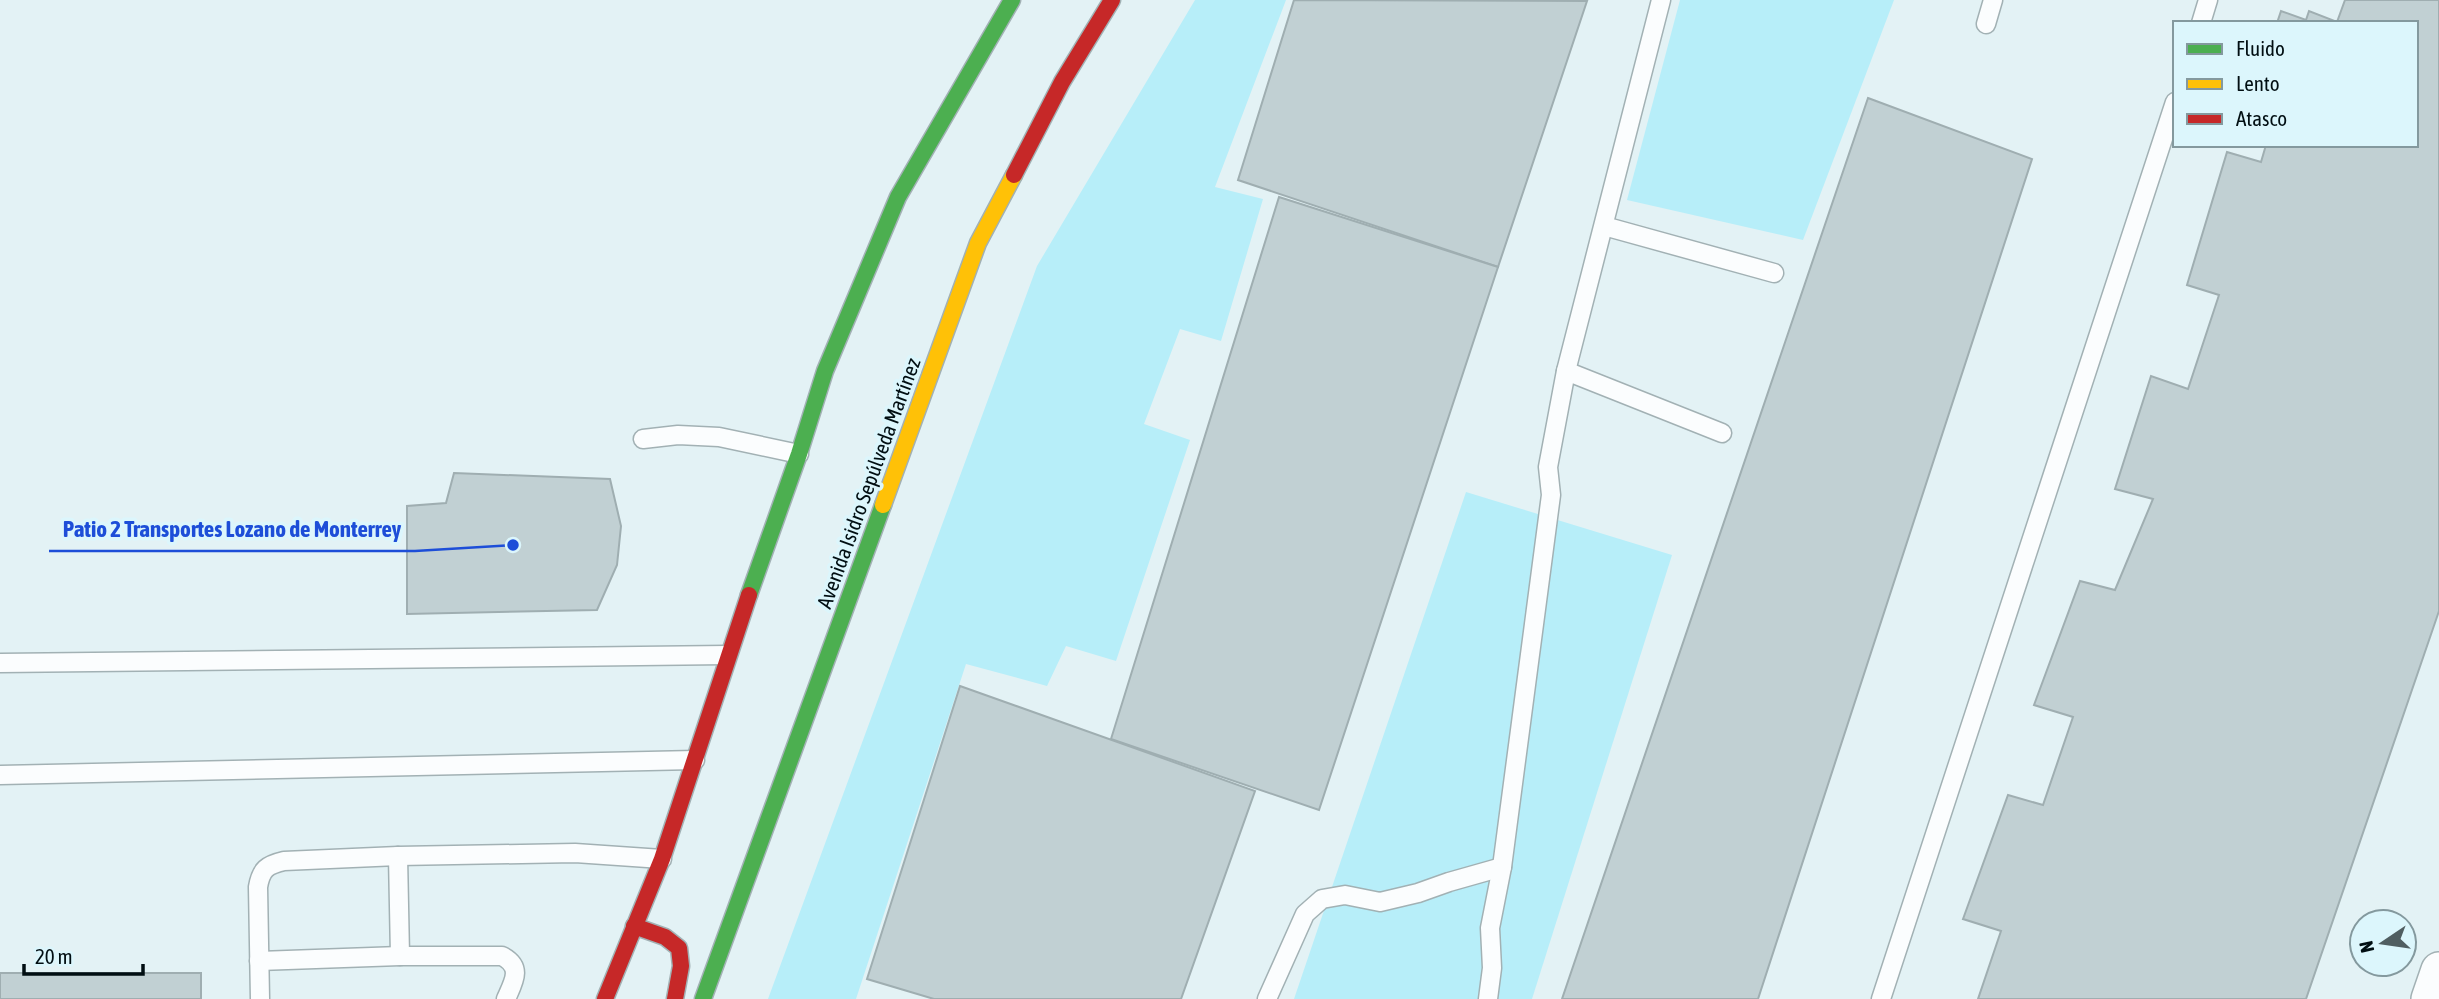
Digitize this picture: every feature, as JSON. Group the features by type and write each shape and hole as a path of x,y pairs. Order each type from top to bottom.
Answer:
{"main road":[{"path":"605,999 662,859 727,655 800,454 825,371 898,197 1013,0"},
{"name":"Avenida Isidro Sepúlveda Martínez","path":"703,999 978,243 1062,82 1112,0"},
{"path":"634,926 674,940 680,946 682,956 675,999"}],"street":[{"path":"2429,999 2439,970"}],"lane":[{"path":"1488,999 1492,968 1490,928 1502,867 1551,495 1548,467 1566,371 1661,0"},
{"path":"1986,24 1993,0"},
{"path":"2202,21 2208,0"},
{"path":"1881,999 2173,108"},
{"path":"1604,226 1774,273"},
{"path":"1566,371 1722,433"},
{"path":"643,439 678,435 719,437 800,454"},
{"path":"0,663 727,655"},
{"path":"0,775 695,760"},
{"path":"260,999 258,887 261,873 268,865 284,861 398,856 575,853 662,859"},
{"path":"398,856 400,956"},
{"path":"1267,999 1304,914 1321,899 1345,895 1380,902 1502,867"},
{"path":"260,961 400,956 502,956 512,961 516,970 506,999"}],"shaded area":[{"path":"1195,0 1286,0 1215,187 1263,199 1221,341 1180,329 1144,424 1190,440 1116,661 1066,646 1047,686 966,664 856,999 768,999 1037,266"},
{"path":"1680,0 1894,0 1803,240 1627,200"},
{"path":"1466,492 1672,555 1532,999 1294,999"}],"building":[{"path":"1294,0 1587,1 1498,267 1238,180"},
{"path":"2345,0 2439,0 2439,611 2306,999 1978,999 2001,931 1963,919 2008,795 2043,805 2073,717 2034,705 2080,581 2115,590 2153,499 2115,489 2151,376 2188,389 2219,295 2187,285 2227,152 2261,162 2265,147 2418,147 2418,21 2337,21"},
{"path":"2281,11 2306,20 2309,11 2334,21 2278,21"},
{"path":"1868,98 2032,159 1758,999 1562,999"},
{"path":"1279,197 1498,267 1319,810 1111,739"},
{"path":"454,473 610,479 621,526 617,565 597,610 407,614 407,506 446,503"},
{"path":"960,686 1255,791 1181,999 934,999 867,979"},
{"path":"0,973 201,973 201,999 0,999"}],"traffic: fast":[{"path":"749,595 825,371 898,197 1012,0"},
{"path":"703,999 883,505"}],"traffic: slow":[{"path":"883,505 978,243 1014,175"}],"traffic: jam":[{"path":"1014,175 1062,82 1112,0"},
{"path":"605,999 662,859 749,595"},
{"path":"634,926 665,937 679,948 681,966 675,999"}],"place":[{"name":"Patio 2 Transportes Lozano de Monterrey","path":"513,545"}]}
